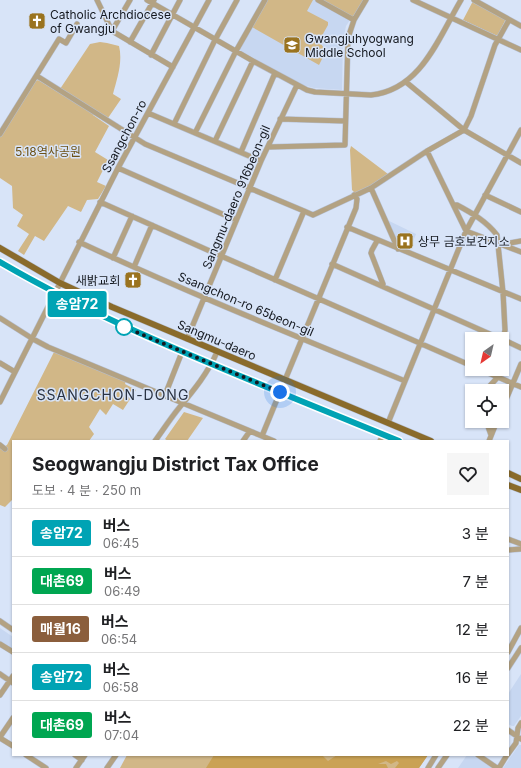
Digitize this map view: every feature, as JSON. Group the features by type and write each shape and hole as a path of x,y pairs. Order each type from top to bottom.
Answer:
{"main road":[{"name":"Sangmu-daero","path":"0,248 60,283 217,352 429,440"},
{"name":"Sangmu-daero","path":"0,262 55,293 104,318 182,352 397,440"},
{"path":"509,473 521,479"},
{"path":"509,485 521,490"}],"street":[{"path":"97,0 112,31 173,67"},
{"path":"100,6 103,0"},
{"path":"112,31 130,0"},
{"path":"147,0 153,2 215,40 297,85 315,92 346,94 377,94 396,88 406,82 426,60 461,0"},
{"path":"151,55 180,0"},
{"name":"Ssangchon-ro","path":"0,402 33,339 79,242 209,0"},
{"path":"174,124 215,40 237,0"},
{"path":"195,133 236,51 265,0"},
{"path":"318,0 354,20"},
{"path":"268,147 345,144 348,44 354,20 366,0"},
{"path":"413,0 521,50"},
{"path":"474,0 521,26"},
{"path":"130,42 153,2"},
{"path":"37,76 145,144 313,215 371,188 427,151 464,130 471,116 498,39 509,20"},
{"path":"0,134 60,39 66,43 77,24"},
{"path":"215,141 253,61"},
{"path":"241,152 275,74"},
{"path":"406,82 464,130 521,163"},
{"name":"Sangmu-daero 916beon-gil","path":"187,339 261,161 297,85"},
{"path":"148,113 261,161"},
{"path":"280,119 345,121"},
{"path":"388,423 466,231 521,130"},
{"path":"427,151 466,231 521,252"},
{"path":"118,168 236,220"},
{"path":"371,188 398,249"},
{"path":"285,380 357,203 357,199 354,195"},
{"path":"485,195 521,212"},
{"path":"100,202 465,363"},
{"path":"454,205 475,214 497,234 503,292 504,332"},
{"path":"274,280 304,212"},
{"path":"113,258 132,216"},
{"path":"134,267 152,225"},
{"path":"347,227 377,241 521,299"},
{"path":"377,241 371,253 383,286"},
{"path":"506,246 510,243 521,241"},
{"name":"Ssangchon-ro 65beon-gil","path":"79,242 301,339 405,381"},
{"path":"332,264 486,332"},
{"path":"0,318 48,347 272,440"},
{"path":"509,342 521,348"},
{"path":"165,395 182,352"},
{"path":"156,440 212,364 217,352"},
{"path":"0,363 15,372"},
{"path":"509,393 521,364"},
{"path":"492,384 498,377 521,387"},
{"path":"262,436 280,392"},
{"path":"488,428 491,435"},
{"path":"489,440 494,428"},
{"path":"244,440 250,430"},
{"path":"380,440 383,434"},
{"path":"0,445 5,449"},
{"path":"509,538 521,544"},
{"path":"509,550 521,549"},
{"path":"0,621 12,629"},
{"path":"509,650 520,631"},
{"path":"0,644 12,651"},
{"path":"509,666 521,648"},
{"path":"0,674 12,680 0,695"},
{"path":"12,720 0,738 12,745"},
{"path":"509,753 519,737 518,728 521,723"},
{"path":"509,731 519,737"},
{"path":"28,756 46,768"},
{"path":"107,768 115,756"},
{"path":"428,768 435,756"},
{"path":"438,768 446,756"},
{"path":"480,756 498,768 507,756"},
{"path":"76,768 84,757"}],"shaded area":[{"name":"Gwangjuhyogwang Middle School","path":"267,0 315,0 350,20 346,26 343,41 342,90 314,88 303,85 239,50"},
{"name":"상무 금호보건지소","path":"385,219 416,234 409,252 399,249"},
{"path":"0,628 12,636 12,650 0,642"},
{"path":"521,674 521,716 514,726 509,724 509,692"},
{"path":"519,745 521,745 521,768 503,768"},
{"path":"213,756 323,756 328,761 336,756 427,756 419,768 395,768 399,763 397,761 391,764 386,761 378,764 386,764 388,768 206,768"},
{"path":"466,756 474,756 492,768 458,768"}],"green space":[{"path":"267,0 313,0 307,11 328,22 328,25 319,41 326,51 319,65 252,27"},
{"path":"320,0 364,0 352,18"},
{"path":"473,1 505,19 498,35 463,20"},
{"name":"5.18역사공원","path":"100,42 119,46 120,52 119,70 113,94 121,99 108,118 95,111 93,115 109,126 95,152 108,160 97,182 106,186 98,199 87,200 81,212 68,206 44,241 35,236 24,255 18,251 29,234 17,226 23,215 13,208 12,186 0,178 0,137 34,82 38,80 58,92 90,44"},
{"path":"351,146 388,174 372,185 355,193 352,190"},
{"path":"54,352 126,381 125,384 136,390 123,410 113,404 106,415 100,409 89,427 94,434 90,440 12,440 12,500 5,507 0,505 0,449 7,445"},
{"path":"184,412 203,418 188,440 165,439"},
{"path":"126,756 427,756 419,768 120,768"}],"bus line":[{"name":"송암72","path":"0,262 44,288 114,322 397,440"}],"place":[{"name":"Catholic Archdiocese of Gwangju","path":"37,21"},
{"name":"Gwangjuhyogwang Middle School","path":"292,45"},
{"name":"상무 금호보건지소","path":"405,241"},
{"name":"새밝교회","path":"133,280"}],"district":[{"name":"SSANGCHON-DONG","path":"113,394"}],"route":[{"path":"124,327 280,392"}]}
